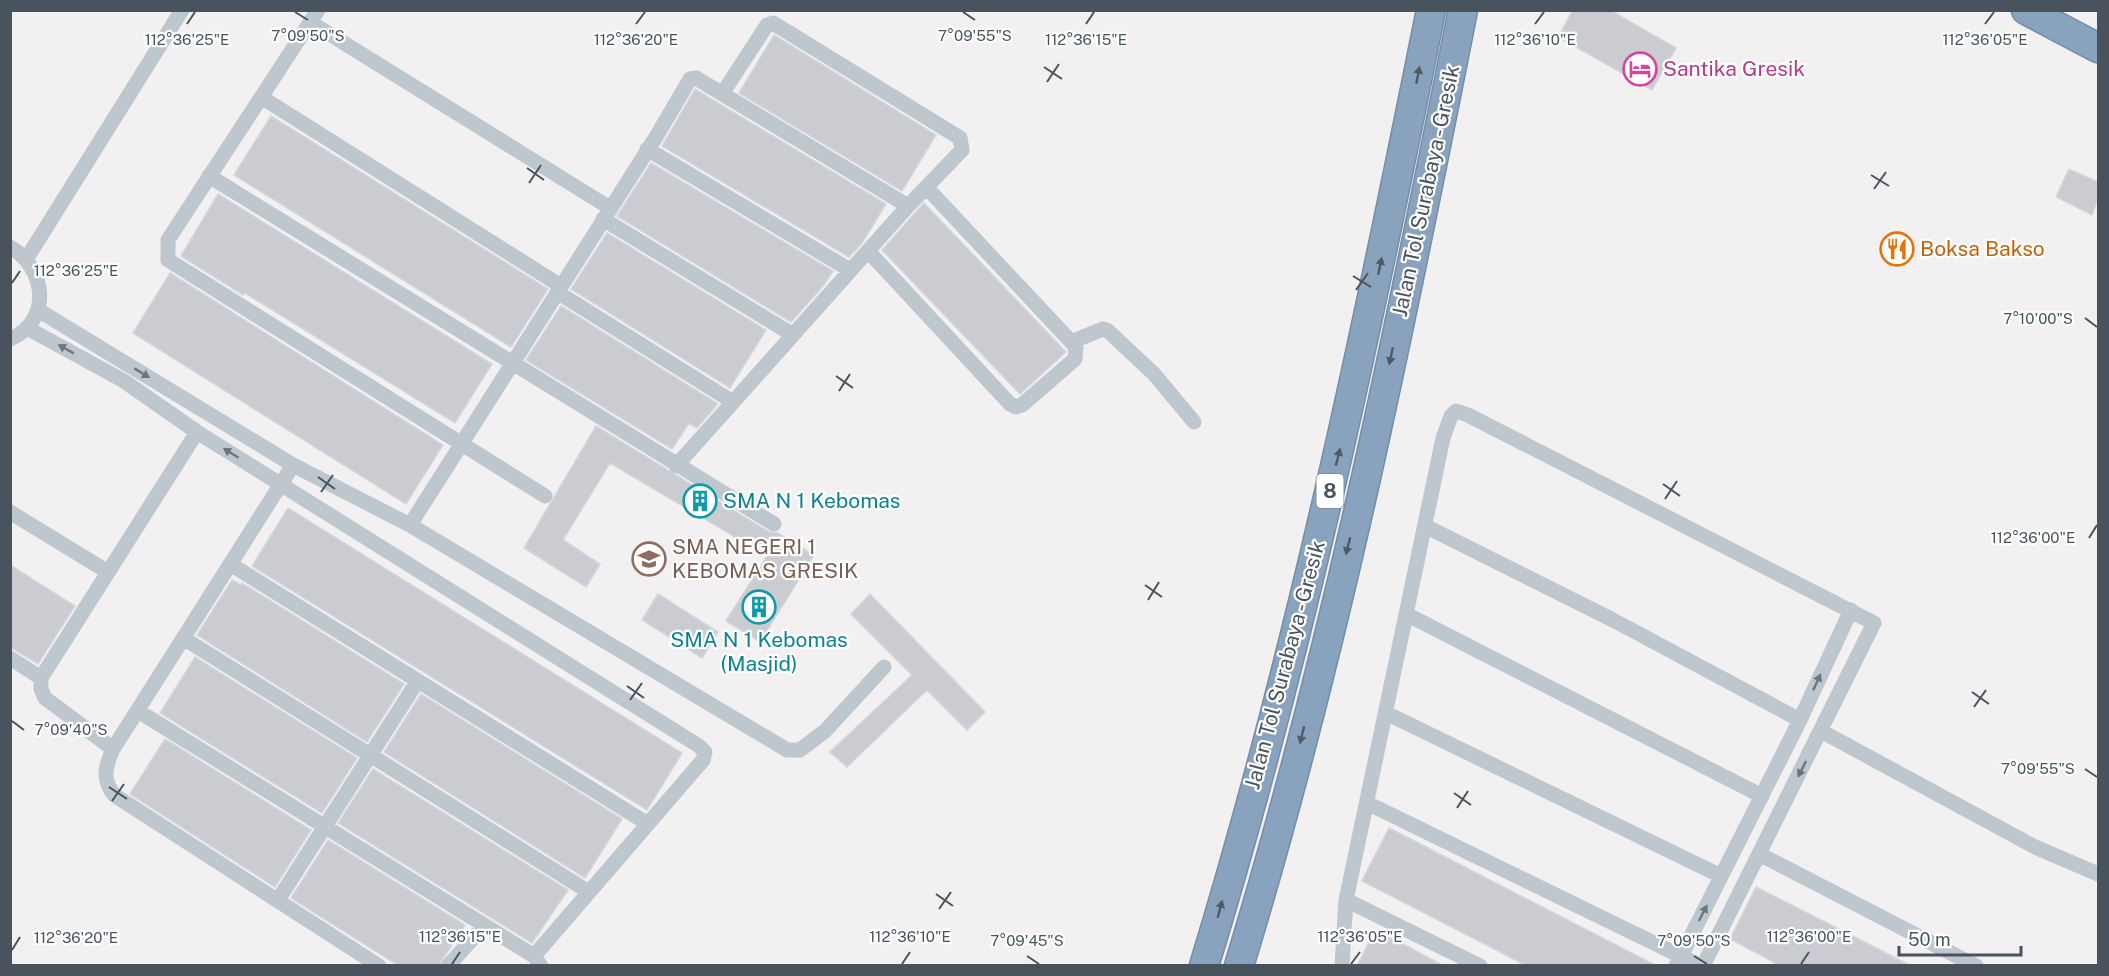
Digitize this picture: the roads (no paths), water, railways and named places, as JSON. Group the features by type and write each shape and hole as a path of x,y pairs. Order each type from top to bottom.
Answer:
{"highway":[{"name":"Jalan Tol Surabaya - Gresik","path":"1204,966 1293,644 1345,431 1431,10"},
{"name":"Jalan Tol Surabaya - Gresik","path":"1242,959 1280,824 1368,463 1463,10"},
{"path":"2026,10 2098,48"},
{"path":"2065,10 2098,28"}],"street":[{"path":"27,258 182,10"},
{"path":"545,496 168,260 168,240 314,16 607,214 793,335"},
{"path":"676,466 850,270 962,150 960,138 773,22 767,26 722,94"},
{"path":"410,525 690,79 696,78 908,206"},
{"path":"261,97 733,402"},
{"path":"647,149 850,270"},
{"path":"209,176 676,466 774,524"},
{"path":"868,251 1010,404 1016,407 1076,359 1078,353 1071,342 927,188"},
{"path":"10,247 27,258 38,278 40,300 38,310 27,328 10,339"},
{"path":"38,310 293,465 410,525 787,750 800,750 816,739 884,667"},
{"path":"27,328 124,381 197,432 699,746 705,752 703,760 590,892 538,961 138,711"},
{"path":"1071,342 1102,329 1107,330 1154,374 1194,422"},
{"path":"1342,966 1346,900 1443,438 1452,414 1463,412 1874,623 1702,966 1679,961 1367,803"},
{"path":"113,749 45,698 40,689 41,678 197,432"},
{"path":"293,465 113,749 105,767 106,784 114,795 379,966"},
{"path":"10,512 108,572"},
{"path":"1425,526 1613,620 1800,720"},
{"path":"230,564 648,824"},
{"path":"1679,961 1800,720 1851,610"},
{"path":"1406,614 1762,796"},
{"path":"183,638 370,757 590,892"},
{"path":"10,658 41,678"},
{"path":"278,900 417,682"},
{"path":"1386,713 1721,876"},
{"path":"1821,731 2035,848 2098,874"},
{"path":"1759,854 1976,966"},
{"path":"1346,900 1480,966"},
{"path":"448,966 483,927"}],"place":[{"name":"Santika Gresik","path":"1640,69"},
{"name":"Boksa Bakso","path":"1897,249"},
{"name":"SMA N 1 Kebomas","path":"700,501"},
{"name":"SMA NEGERI 1 KEBOMAS GRESIK","path":"649,559"},
{"name":"SMA N 1 Kebomas (Masjid)","path":"759,607"}]}
